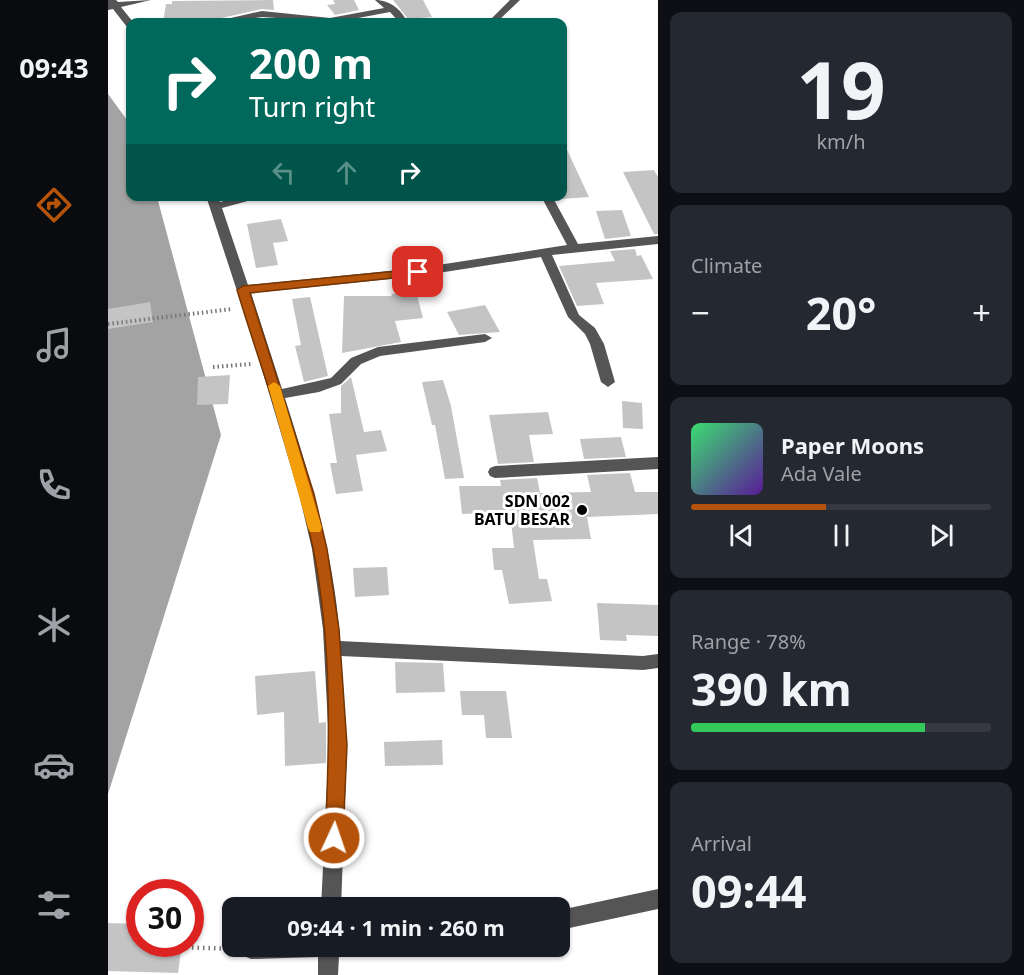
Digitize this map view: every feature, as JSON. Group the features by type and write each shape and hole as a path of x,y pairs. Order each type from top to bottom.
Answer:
{"street":[{"path":"112,4 146,0"},
{"path":"380,0 399,18"},
{"path":"496,18 514,0"},
{"path":"112,4 126,20"},
{"path":"345,18 391,9"},
{"path":"240,18 262,14 301,18"},
{"path":"214,201 277,395 307,494 320,549 332,648 338,745 331,897"},
{"path":"549,201 574,248"},
{"path":"243,290 418,272 544,252 658,240"},
{"path":"544,252 574,317 590,332 597,344 608,382"},
{"path":"277,395 319,387 336,381 356,361 378,352 485,338"},
{"path":"495,472 658,463"},
{"path":"332,648 643,663 658,661"},
{"path":"570,918 658,900"},
{"path":"328,975 331,957"}],"path":[{"path":"108,324 248,307"},
{"path":"213,367 267,363"},
{"path":"204,948 222,949"}],"shaded area":[{"path":"108,94 126,119 126,201 158,201 221,435 108,794"}],"building":[{"path":"273,0 274,10 262,9 222,18 164,18 166,4 172,4 172,1"},
{"path":"333,0 354,0 359,10 335,15 327,5 335,4"},
{"path":"393,0 423,0 432,17 420,18 407,18"},
{"path":"567,150 589,197 567,199"},
{"path":"654,170 658,177 658,234 654,234 623,172"},
{"path":"622,210 631,236 605,239 596,211"},
{"path":"281,219 288,241 273,243 278,265 256,268 247,224"},
{"path":"635,249 637,256 641,255 653,279 596,283 604,304 577,306 559,266 615,261 610,251"},
{"path":"416,291 423,318 395,321 401,342 342,353 344,296 392,296 391,294"},
{"path":"310,297 328,376 304,382 295,346 301,345 292,299"},
{"path":"150,302 153,322 108,329 108,309"},
{"path":"485,305 500,332 459,335 447,312"},
{"path":"230,375 228,404 197,405 198,377"},
{"path":"351,377 364,432 381,430 387,451 356,455 363,491 336,494 330,463 337,463 329,414 341,413 341,386"},
{"path":"443,380 451,406 464,478 445,479 435,425 432,425 422,382"},
{"path":"622,401 642,403 643,429 623,428"},
{"path":"548,412 553,434 529,435 534,462 498,464 489,415"},
{"path":"621,437 626,457 584,459 580,439"},
{"name":"SDN 002 BATU BESAR","path":"630,473 635,492 658,492 658,514 587,517 591,539 533,540 539,579 547,579 552,601 509,604 502,570 494,570 492,548 514,548 510,512 462,514 459,486 501,486 500,480 537,478 540,493 591,492 587,475"},
{"path":"387,567 389,595 355,597 353,568"},
{"path":"597,603 658,605 658,636 626,635 627,641 600,640"},
{"path":"395,662 443,663 445,692 396,693"},
{"path":"315,671 319,723 326,722 326,763 285,766 284,712 257,715 255,676"},
{"path":"460,691 506,691 512,738 486,738 484,715 462,715"},
{"path":"442,740 443,765 385,766 384,742"},
{"path":"108,923 126,924 126,957 180,957 178,973 108,971"}],"slow traffic":[{"path":"274,386 315,528"}],"place":[{"name":"SDN 002 BATU BESAR","path":"582,510"}],"route":[{"path":"334,838 338,745 331,629 320,549 307,494 243,290 418,272"}]}
